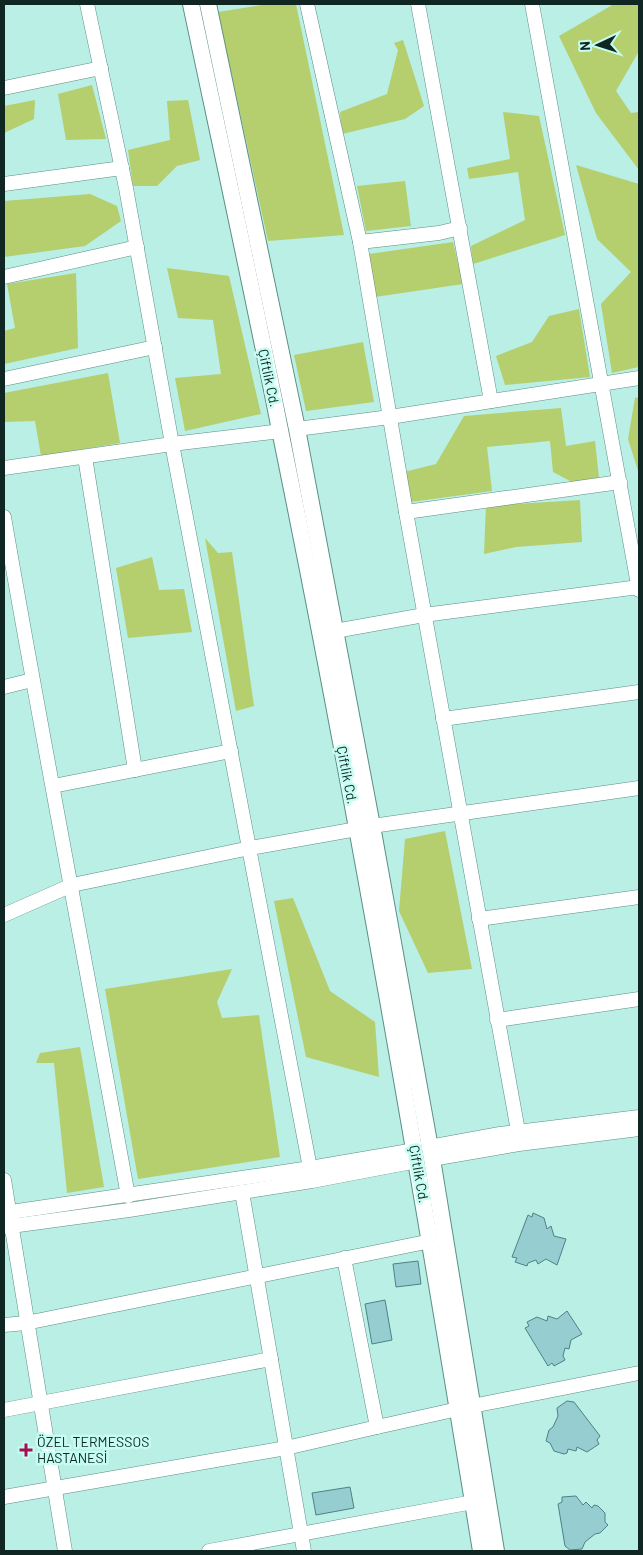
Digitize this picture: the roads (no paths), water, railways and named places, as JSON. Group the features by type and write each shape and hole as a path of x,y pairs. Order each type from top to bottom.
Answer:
{"street":[{"path":"87,4 122,168 172,444 310,1168"},
{"name":"Çiftlik Cd.","path":"191,4 364,827 423,1154 465,1408 473,1502 481,1551"},
{"name":"Çiftlik Cd.","path":"208,4 297,429 335,631 364,827"},
{"path":"307,4 360,242 424,615 518,1131"},
{"path":"418,4 491,401"},
{"path":"335,631 424,615 639,588 532,4"},
{"path":"4,88 101,68"},
{"path":"4,184 122,168"},
{"path":"360,242 440,233 460,228"},
{"path":"4,277 137,248"},
{"path":"4,379 155,347"},
{"path":"4,468 172,444 390,417 639,378"},
{"path":"85,456 135,770"},
{"path":"406,512 620,482"},
{"path":"4,517 32,680 72,885 128,1196"},
{"path":"4,687 32,680"},
{"path":"443,719 639,692"},
{"path":"52,786 231,751"},
{"path":"4,915 72,885 250,848 364,827 639,788"},
{"path":"479,920 639,897"},
{"path":"497,1020 639,999"},
{"path":"7,1219 129,1210 242,1192 423,1154 518,1131 639,1117"},
{"path":"7,1219 128,1196 310,1168 639,1129"},
{"name":"Çiftlik Cd.","path":"423,1154 431,1241 496,1551"},
{"path":"4,1180 7,1219 65,1551"},
{"path":"242,1192 304,1551"},
{"path":"4,1325 26,1323 431,1241"},
{"path":"344,1258 377,1427"},
{"path":"4,1410 271,1359"},
{"path":"4,1497 286,1448 465,1408 639,1374"},
{"path":"209,1551 473,1502"}],"place":[{"name":"ÖZEL TERMESSOS HASTANESİ","path":"26,1450"}]}
